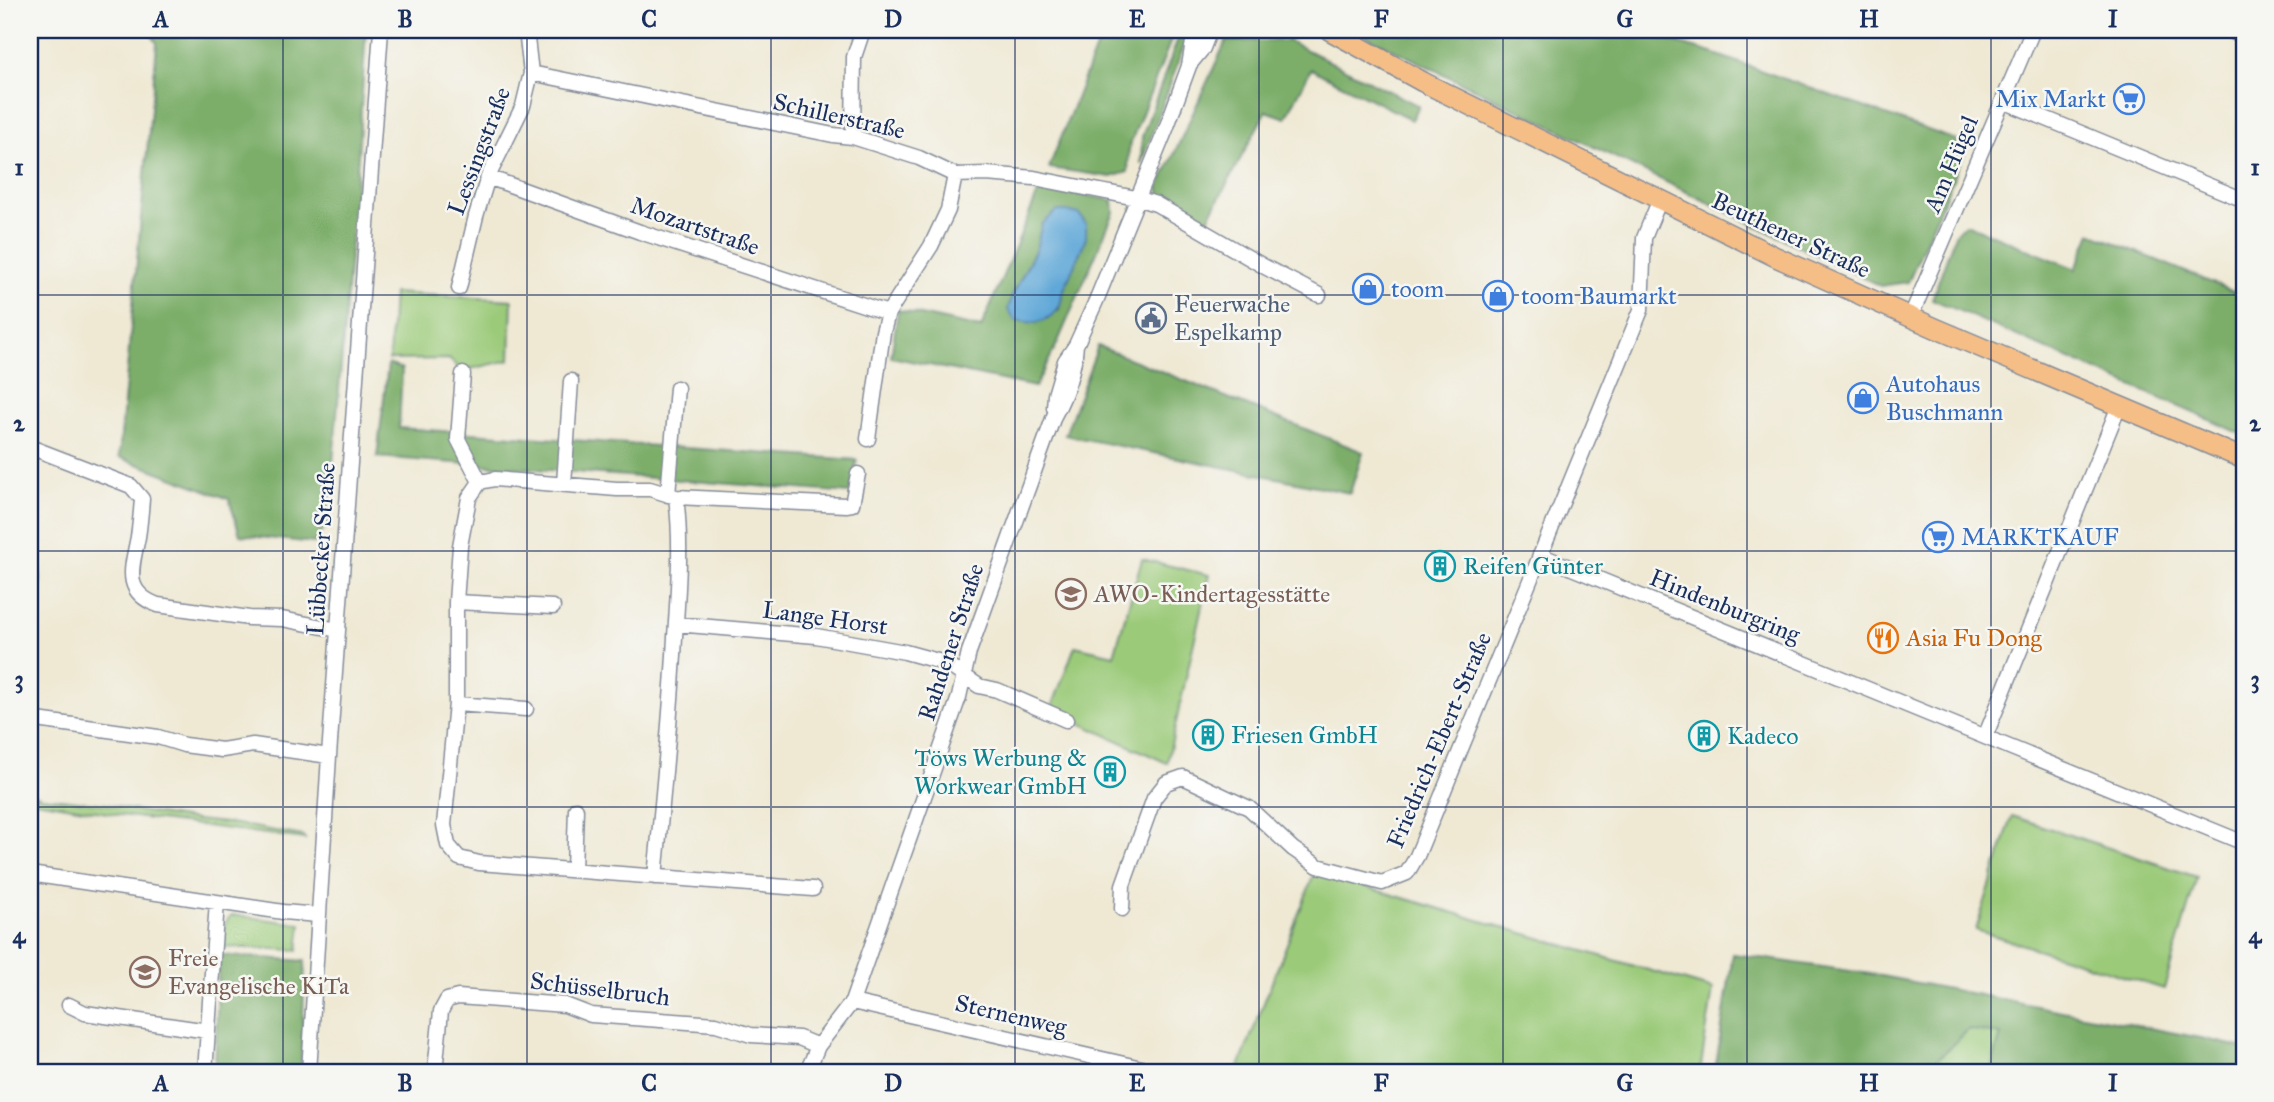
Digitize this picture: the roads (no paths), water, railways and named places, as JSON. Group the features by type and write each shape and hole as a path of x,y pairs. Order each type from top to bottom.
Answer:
{"main road":[{"name":"Beuthener Straße","path":"1329,30 1423,82 1776,257 1935,328 2244,459"}],"street":[{"name":"Lübbecker Straße","path":"309,1072 328,756 380,30"},
{"name":"Lessingstraße","path":"459,288 488,177 523,106 531,73 526,30"},
{"path":"853,137 854,57 863,30"},
{"name":"Rahdener Straße","path":"807,1072 818,1046 852,1002 959,697 969,652 1054,416 1055,395 1065,362 1076,345 1166,129 1189,66 1195,30"},
{"name":"Rahdener Straße","path":"1189,66 1203,48 1210,30"},
{"name":"Am Hügel","path":"1911,316 2033,30"},
{"path":"2227,30 2244,37"},
{"name":"Schillerstraße","path":"531,73 820,133 853,137 919,158 956,174 1034,178 1136,198 1156,204 1319,295"},
{"path":"2003,102 2244,200"},
{"path":"868,439 888,313 931,246 948,211 956,174"},
{"name":"Mozartstraße","path":"488,177 640,232 888,313"},
{"path":"1540,555 1641,310 1644,238 1660,199"},
{"path":"463,374 458,439 480,482"},
{"path":"564,484 571,382"},
{"path":"654,877 669,751 676,624 679,521 672,496 677,388"},
{"path":"1985,737 2119,405"},
{"path":"30,447 131,486 142,499 141,523 131,571 137,593 146,600 158,605 249,618 282,619 338,630"},
{"path":"813,889 479,863 459,858 448,845 444,825 456,704 456,601 460,546 469,498 480,482 495,479 617,489 650,489 672,496 846,505 852,504 854,499 858,474"},
{"name":"Hindenburgring","path":"1540,555 2244,843"},
{"name":"Friedrich-Ebert-Straße","path":"1122,909 1123,885 1154,798 1166,783 1183,778 1249,808 1293,849 1318,866 1382,883 1407,873 1417,856 1540,555"},
{"path":"456,601 553,607"},
{"name":"Lange Horst","path":"676,624 816,636 905,652 945,663 979,686 998,690 1066,720"},
{"path":"456,704 526,709"},
{"path":"30,719 158,737 184,745 222,750 253,745 328,756"},
{"path":"574,870 576,809"},
{"path":"30,874 318,915"},
{"path":"205,1072 217,902"},
{"name":"Schüsselbruch","path":"435,1072 441,1011 447,1000 458,997 565,1004 591,1015 716,1024 751,1035 799,1038 818,1046"},
{"name":"Sternenweg","path":"852,1002 1159,1072"},
{"path":"69,1005 85,1013 208,1031"}],"water":[{"path":"1057,211 1079,214 1086,224 1086,238 1056,312 1036,323 1015,320 1008,310 1012,296 1036,249 1042,224"}],"waterway":[{"path":"30,558 38,566 40,578 30,685"}],"place":[{"name":"Mix Markt","path":"2129,99"},
{"name":"toom","path":"1368,289"},
{"name":"toom Baumarkt","path":"1498,296"},
{"name":"Feuerwache Espelkamp","path":"1151,318"},
{"name":"Autohaus Buschmann","path":"1863,398"},
{"name":"MARKTKAUF","path":"1938,537"},
{"name":"Reifen Günter","path":"1440,566"},
{"name":"AWO-Kindertagesstätte","path":"1071,594"},
{"name":"Asia Fu Dong","path":"1883,638"},
{"name":"Friesen GmbH","path":"1208,735"},
{"name":"Kadeco","path":"1704,736"},
{"name":"Töws Werbung & Workwear GmbH","path":"1110,772"},
{"name":"Freie Evangelische KiTa","path":"145,972"}]}
